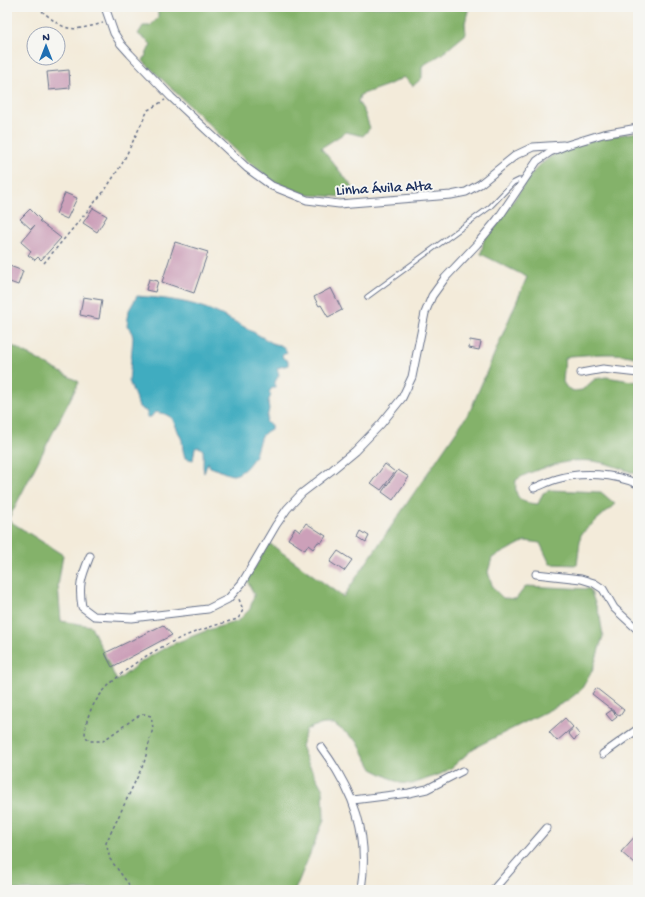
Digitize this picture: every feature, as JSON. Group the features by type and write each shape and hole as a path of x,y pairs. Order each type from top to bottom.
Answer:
{"street":[{"name":"Linha Ávila Alta","path":"105,7 114,32 121,44 171,97 247,168 272,186 307,200 339,204 414,199 466,192 480,184 516,155 532,147 567,145"},
{"path":"90,556 82,577 80,591 82,606 94,616 132,618 208,609 228,599 242,583 287,508 302,493 355,451 381,424 402,398 412,377 426,313 432,296 445,278 497,220 537,161 550,152 567,145 603,134 638,128"},
{"path":"581,373 603,369 638,373"},
{"path":"534,488 558,478 588,474 624,478 638,484"},
{"path":"536,574 581,579 594,583 603,589 614,608 638,630"},
{"path":"603,754 638,729"},
{"path":"321,746 334,765 353,800 360,826 363,849 364,868 361,890"},
{"path":"353,800 409,793 427,788 462,771"},
{"path":"493,890 547,828"}],"lane":[{"path":"367,297 490,207 513,183 519,180 522,182"}],"path":[{"path":"37,7 56,23 65,28 80,30 110,21"},
{"path":"44,264 105,190 122,164 148,110 171,97"},
{"path":"133,890 110,859 106,843 144,763 153,728 150,716 144,714 136,717 103,741 90,742 85,736 85,725 90,710 105,688 137,661 168,643 212,626 238,619 243,610 235,590"}],"green space":[{"path":"158,7 469,7 465,23 466,34 442,54 422,66 422,78 413,86 404,77 388,85 360,95 358,102 364,111 370,128 363,136 346,132 321,148 359,195 343,197 308,195 275,182 247,161 143,61 151,44 138,34 143,26 150,26 158,18"},
{"path":"638,132 638,228 633,233 631,241 632,251 638,253 638,358 613,354 569,356 565,359 563,382 567,388 574,391 582,390 595,379 606,377 638,382 638,475 602,463 581,461 558,464 544,468 516,480 516,492 518,496 523,501 527,502 538,504 543,493 550,490 601,492 615,504 581,534 577,565 550,564 540,543 525,541 492,558 488,572 493,588 503,598 516,599 526,586 590,589 600,617 603,636 593,669 581,690 567,701 474,748 451,768 441,774 412,784 400,783 372,769 357,741 334,724 324,724 306,730 301,746 308,763 323,790 324,820 295,890 7,890 7,343 79,382 8,520 63,555 58,586 61,621 91,626 117,681 139,663 168,646 208,630 238,621 250,609 254,595 247,580 269,543 343,597 470,411 527,277 481,254 484,239 495,228 532,173 553,155 571,147 604,137"}],"water":[{"path":"137,296 180,301 197,305 231,320 274,344 284,347 287,353 282,355 283,358 288,361 288,365 277,368 279,375 275,382 275,388 272,388 269,392 271,395 268,402 269,409 266,422 271,425 271,429 264,433 253,459 240,473 233,475 228,474 210,467 208,462 204,473 203,450 199,447 195,448 193,460 185,458 182,440 172,418 165,414 155,412 151,417 147,417 147,412 139,407 129,381 133,338 131,329 127,326 129,310"}],"building":[{"path":"69,70 70,88 49,90 47,72"},
{"path":"65,193 77,198 67,219 56,214"},
{"path":"93,208 107,216 97,232 83,223"},
{"path":"30,209 41,220 39,221 61,238 41,260 38,257 35,260 28,255 31,251 21,242 35,225 31,229 20,219"},
{"path":"175,242 208,252 194,293 162,282"},
{"path":"7,265 23,271 18,285 7,281"},
{"path":"149,279 158,281 155,292 146,290"},
{"path":"331,288 342,310 328,317 314,297"},
{"path":"83,297 102,300 99,319 80,315"},
{"path":"470,340 481,342 479,350 469,348"},
{"path":"385,464 395,472 381,490 371,483"},
{"path":"398,470 409,477 393,500 382,492"},
{"path":"306,523 326,536 321,543 318,542 313,549 308,545 305,550 288,539 295,528 300,532"},
{"path":"361,531 369,536 366,542 358,537"},
{"path":"338,551 352,560 344,571 330,562"},
{"path":"163,625 172,635 112,667 105,653"},
{"path":"596,688 624,710 620,716 592,694"},
{"path":"612,710 617,717 612,721 606,714"},
{"path":"565,718 573,727 557,741 549,732"},
{"path":"574,728 580,735 574,740 568,733"},
{"path":"637,834 638,860 635,864 621,852"}]}
